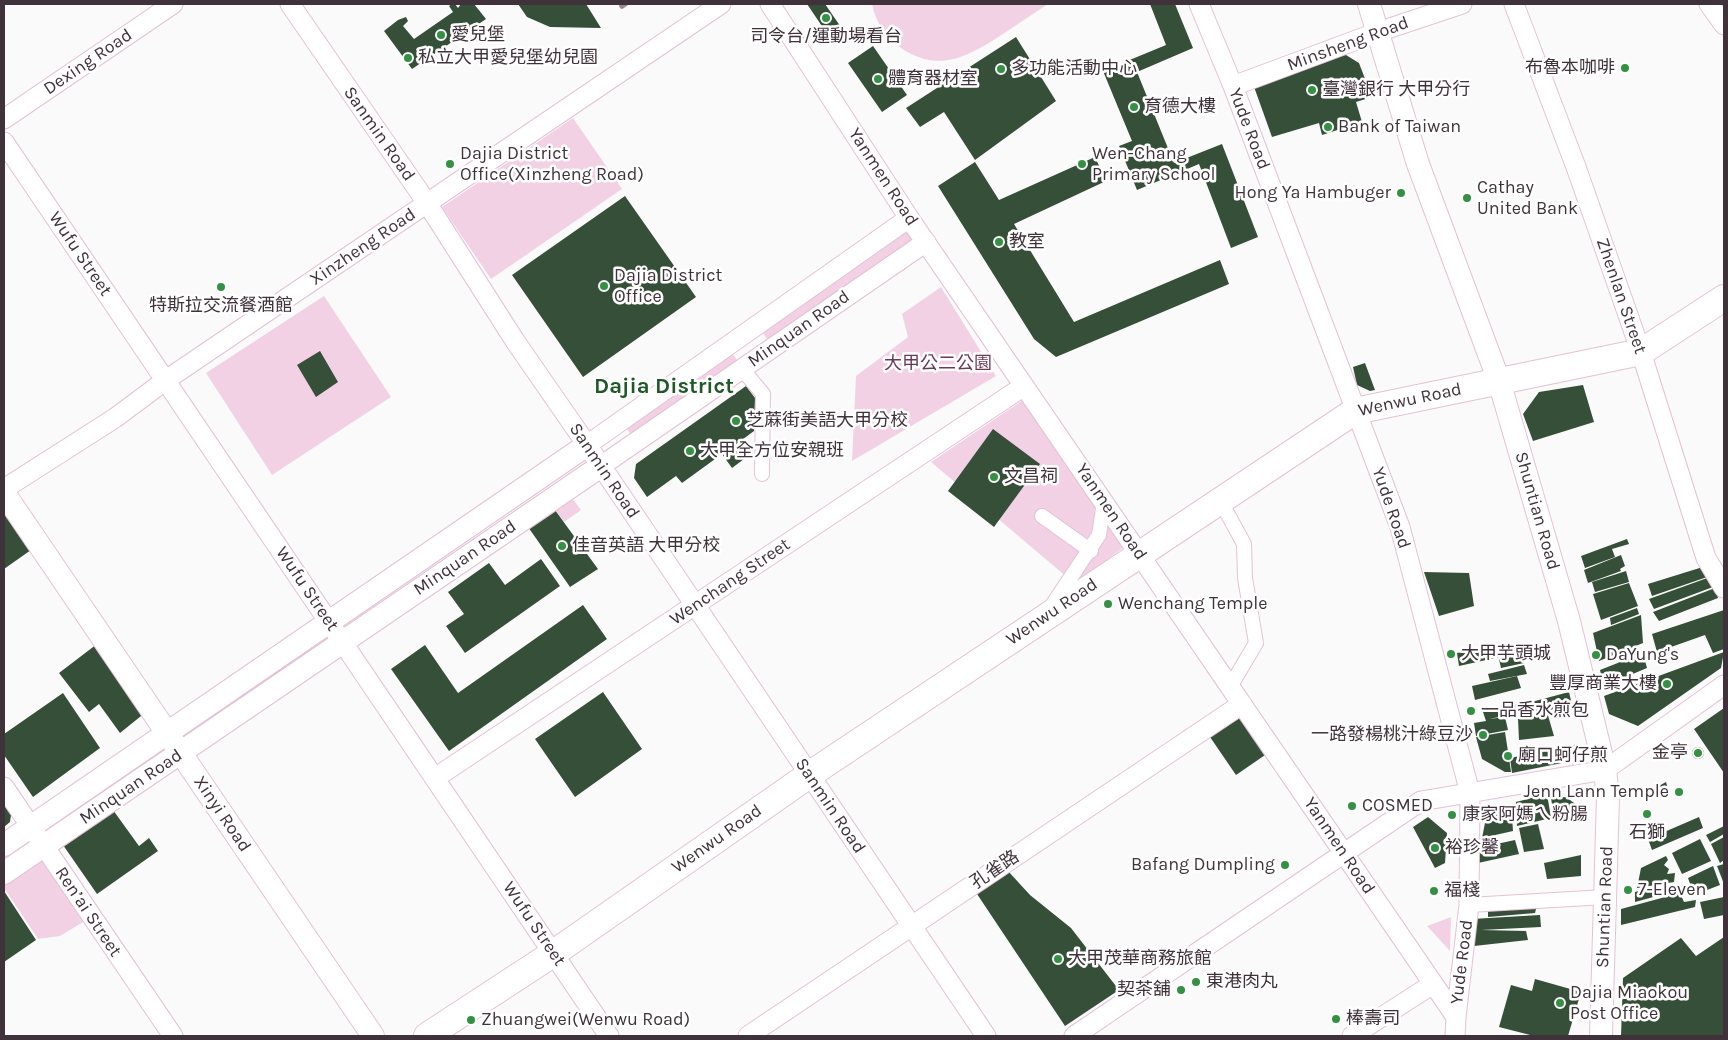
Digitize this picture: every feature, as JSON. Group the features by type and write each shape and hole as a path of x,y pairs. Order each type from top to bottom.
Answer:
{"main road":[{"name":"Wenwu Road","path":"427,1036 554,953 809,775 1355,411 1641,352 1724,298"}],"street":[{"name":"Dexing Road","path":"4,119 173,4"},
{"name":"Sanmin Road","path":"290,4 427,203 515,341 986,1036"},
{"name":"Xinzheng Road","path":"4,489 115,418 166,380 722,4"},
{"name":"Yanmen Road","path":"770,4 926,242 1456,1017"},
{"name":"Yude Road","path":"1200,4 1233,86 1400,527 1470,793 1469,905 1455,1036"},
{"name":"Shuntian Road","path":"1369,4 1418,164 1499,381 1569,622 1605,770 1608,797 1601,1036"},
{"name":"Minsheng Road","path":"1233,86 1378,32 1462,4"},
{"name":"Zhenlan Street","path":"1514,4 1576,167 1641,352 1706,558 1724,588"},
{"path":"1709,4 1724,25"},
{"name":"Wufu Street","path":"4,142 609,1036"},
{"name":"Minquan Road","path":"4,845 587,445 910,218"},
{"name":"Minquan Road","path":"4,873 926,242"},
{"path":"742,335 753,361 763,394 762,474"},
{"name":"Wenchang Street","path":"435,778 1024,386"},
{"name":"Xinyi Road","path":"4,494 373,1036"},
{"path":"1220,500 1244,544 1245,578 1256,643 1230,687"},
{"path":"1042,619 1090,551 1099,535 1104,502"},
{"path":"1042,516 1090,551"},
{"path":"1074,1036 1421,801 1605,770 1724,685"},
{"name":"孔雀路","path":"748,1036 1242,704"},
{"name":"Ren’ai Street","path":"4,787 173,1036"},
{"path":"1469,905 1605,897"},
{"path":"1352,1036 1433,984"}],"green space":[{"path":"872,4 1048,4 978,49 954,59 941,61 915,56 896,44 882,29"},
{"path":"573,118 622,189 491,279 442,207"},
{"path":"905,226 915,240 769,342 759,327"},
{"name":"大甲公二公園","path":"941,287 996,376 852,461 856,376 908,337 902,314"},
{"path":"324,296 391,397 272,475 206,373"},
{"path":"729,349 740,364 633,438 623,423"},
{"path":"1029,396 1129,543 1075,584 931,462"},
{"path":"569,494 581,510 564,522 552,506"},
{"path":"46,857 88,919 60,936 38,939 4,888 4,884"},
{"path":"1451,917 1450,951 1427,926"}],"building":[{"name":"愛兒堡","path":"455,4 458,8 461,4 474,4 486,19 412,69 384,31 398,20 406,17 408,21 403,26 414,39 453,12 449,6"},
{"path":"518,4 586,4 601,28 550,27 527,17"},
{"name":"司令台/運動場看台","path":"807,4 825,4 845,33 832,41"},
{"name":"育德大樓","path":"1150,4 1175,4 1193,48 1137,72 1174,163 1222,144 1258,237 1231,248 1199,164 1137,190 1119,146 1132,141 1103,71 1166,45"},
{"name":"多功能活動中心","path":"1016,37 1056,101 975,160 944,112 920,127 906,108"},
{"name":"體育器材室","path":"873,46 907,95 882,112 848,63"},
{"name":"臺灣銀行 大甲分行","path":"1341,52 1359,63 1372,97 1356,102 1362,122 1322,135 1319,123 1272,137 1253,84"},
{"name":"教室","path":"1095,157 1106,181 1014,224 1074,322 1220,260 1229,284 1056,357 1034,339 938,186 975,162 999,200"},
{"name":"Dajia District Office","path":"625,196 696,297 583,377 512,275"},
{"path":"320,351 338,382 316,397 297,365"},
{"path":"1365,363 1375,390 1370,391 1357,385 1353,367"},
{"path":"1583,385 1594,422 1533,441 1523,414 1539,392"},
{"path":"746,386 755,398 754,431 735,445 744,459 732,468 722,454 682,483 676,476 647,497 634,478 636,464"},
{"name":"文昌祠","path":"993,429 1040,464 994,527 948,491"},
{"name":"佳音英語 大甲分校","path":"552,506 598,569 570,587 526,524"},
{"path":"4,513 31,550 4,569"},
{"path":"1627,539 1629,544 1612,549 1615,557 1585,568 1581,556"},
{"path":"1621,555 1625,566 1620,569 1621,571 1588,583 1584,570"},
{"path":"541,559 560,586 465,653 446,626 464,614 448,592 489,563 505,585"},
{"path":"1706,566 1710,576 1652,596 1648,584"},
{"path":"1626,571 1629,582 1595,592 1592,582"},
{"path":"1424,572 1469,573 1474,606 1439,616"},
{"path":"1710,577 1713,587 1654,609 1649,599"},
{"path":"1629,583 1638,606 1601,620 1593,594"},
{"path":"1715,588 1718,598 1659,621 1653,612"},
{"path":"583,605 607,639 449,751 391,669 425,645 458,693"},
{"path":"1637,608 1639,614 1611,625 1610,618"},
{"path":"1724,610 1724,649 1713,653 1705,635 1657,652 1652,634"},
{"path":"1641,615 1643,643 1599,661 1593,633"},
{"path":"97,644 146,712 120,733 99,704 89,712 59,673"},
{"path":"1504,647 1504,656 1459,666 1457,653"},
{"name":"豐厚商業大樓","path":"1724,652 1721,668 1638,726 1609,714 1604,696"},
{"path":"1643,653 1647,668 1604,686 1600,670"},
{"path":"1521,654 1524,663 1501,668 1499,659"},
{"path":"1524,665 1527,674 1490,681 1488,674"},
{"path":"1517,676 1521,688 1475,700 1472,686"},
{"path":"603,692 642,749 575,797 535,739"},
{"path":"1569,692 1572,705 1526,715 1524,704"},
{"path":"63,693 100,748 33,797 4,755 4,734"},
{"path":"1516,704 1519,713 1489,719 1505,717 1508,730 1476,736 1474,723 1486,721 1483,712"},
{"path":"1724,708 1724,773 1694,729"},
{"path":"1547,712 1554,736 1519,740 1518,719"},
{"path":"1243,716 1268,753 1236,775 1210,737"},
{"path":"1505,732 1511,772 1505,772 1482,759 1476,737"},
{"path":"1579,744 1567,762 1512,773 1510,758"},
{"name":"金亭","path":"1700,747 1703,748 1703,758 1696,759 1693,758 1692,751 1693,748"},
{"path":"1666,782 1668,789 1660,793 1657,787"},
{"path":"1547,794 1551,818 1517,826 1516,802"},
{"path":"4,796 12,808 10,822 4,827"},
{"path":"1566,797 1586,812 1587,816 1555,823 1551,798"},
{"path":"1511,804 1513,831 1482,838 1485,823 1490,816 1502,807"},
{"path":"113,810 139,846 149,838 158,851 97,894 63,845"},
{"name":"裕珍馨","path":"1428,817 1447,833 1445,863 1435,868 1413,827"},
{"path":"1699,817 1703,828 1652,850 1648,839"},
{"path":"1538,824 1544,849 1524,852 1519,828"},
{"path":"1724,826 1724,834 1710,842 1706,835"},
{"path":"1724,837 1724,860 1720,863 1711,844"},
{"path":"1700,839 1711,861 1682,874 1672,853"},
{"path":"1515,840 1519,854 1478,863 1478,848"},
{"path":"1581,855 1581,876 1547,879 1544,863"},
{"path":"1666,856 1668,860 1664,865 1669,869 1667,874 1675,873 1674,882 1637,888 1641,868"},
{"path":"1724,864 1724,884 1717,866"},
{"path":"1713,866 1720,885 1694,895 1688,878"},
{"name":"大甲茂華商務旅館","path":"1008,871 1030,895 1071,928 1119,990 1065,1026 977,894"},
{"path":"1665,884 1668,893 1635,902 1635,892"},
{"path":"4,891 36,940 4,962"},
{"path":"1680,893 1684,902 1696,900 1695,907 1621,925 1621,909"},
{"path":"1724,897 1724,915 1704,919 1700,902"},
{"path":"1537,905 1535,913 1488,917 1488,908"},
{"path":"1540,915 1541,927 1481,930 1526,931 1528,940 1474,946 1476,931 1472,931 1472,919"},
{"path":"1724,937 1724,1036 1621,1036 1623,978 1681,938 1696,956"},
{"path":"1535,979 1581,992 1568,1036 1534,1036 1499,1027 1511,985 1532,991"}],"place":[{"name":"司令台/運動場看台","path":"826,18"},
{"name":"愛兒堡","path":"441,35"},
{"name":"私立大甲愛兒堡幼兒園","path":"408,58"},
{"name":"布魯本咖啡","path":"1625,68"},
{"name":"多功能活動中心","path":"1001,69"},
{"name":"體育器材室","path":"878,79"},
{"name":"臺灣銀行 大甲分行","path":"1312,90"},
{"name":"育德大樓","path":"1134,107"},
{"name":"Bank of Taiwan","path":"1328,127"},
{"name":"Dajia District Office(Xinzheng Road)","path":"450,164"},
{"name":"Wen-Chang Primary School","path":"1082,164"},
{"name":"Hong Ya Hambuger","path":"1401,193"},
{"name":"Cathay United Bank","path":"1467,198"},
{"name":"教室","path":"999,242"},
{"name":"Dajia District Office","path":"604,286"},
{"name":"特斯拉交流餐酒館","path":"221,287"},
{"name":"芝蔴街美語大甲分校","path":"736,421"},
{"name":"大甲全方位安親班","path":"690,451"},
{"name":"文昌祠","path":"994,477"},
{"name":"佳音英語 大甲分校","path":"562,546"},
{"name":"Wenchang Temple","path":"1108,604"},
{"name":"大甲芋頭城","path":"1451,654"},
{"name":"DaYung's","path":"1596,655"},
{"name":"豐厚商業大樓","path":"1667,684"},
{"name":"一品香水煎包","path":"1471,711"},
{"name":"一路發楊桃汁綠豆沙","path":"1483,735"},
{"name":"金亭","path":"1698,753"},
{"name":"廟口蚵仔煎","path":"1508,756"},
{"name":"Jenn Lann Temple","path":"1679,792"},
{"name":"COSMED","path":"1352,806"},
{"name":"石獅","path":"1647,814"},
{"name":"康家阿媽ㄟ粉腸","path":"1452,815"},
{"name":"裕珍馨","path":"1435,848"},
{"name":"Bafang Dumpling","path":"1285,865"},
{"name":"7-Eleven","path":"1628,890"},
{"name":"福棧","path":"1434,891"},
{"name":"大甲茂華商務旅館","path":"1058,959"},
{"name":"東港肉丸","path":"1196,982"},
{"name":"契茶舖","path":"1181,990"},
{"name":"Dajia Miaokou Post Office","path":"1560,1003"},
{"name":"棒壽司","path":"1336,1019"},
{"name":"Zhuangwei(Wenwu Road)","path":"471,1020"}],"district":[{"name":"Dajia District","path":"664,387"}]}
